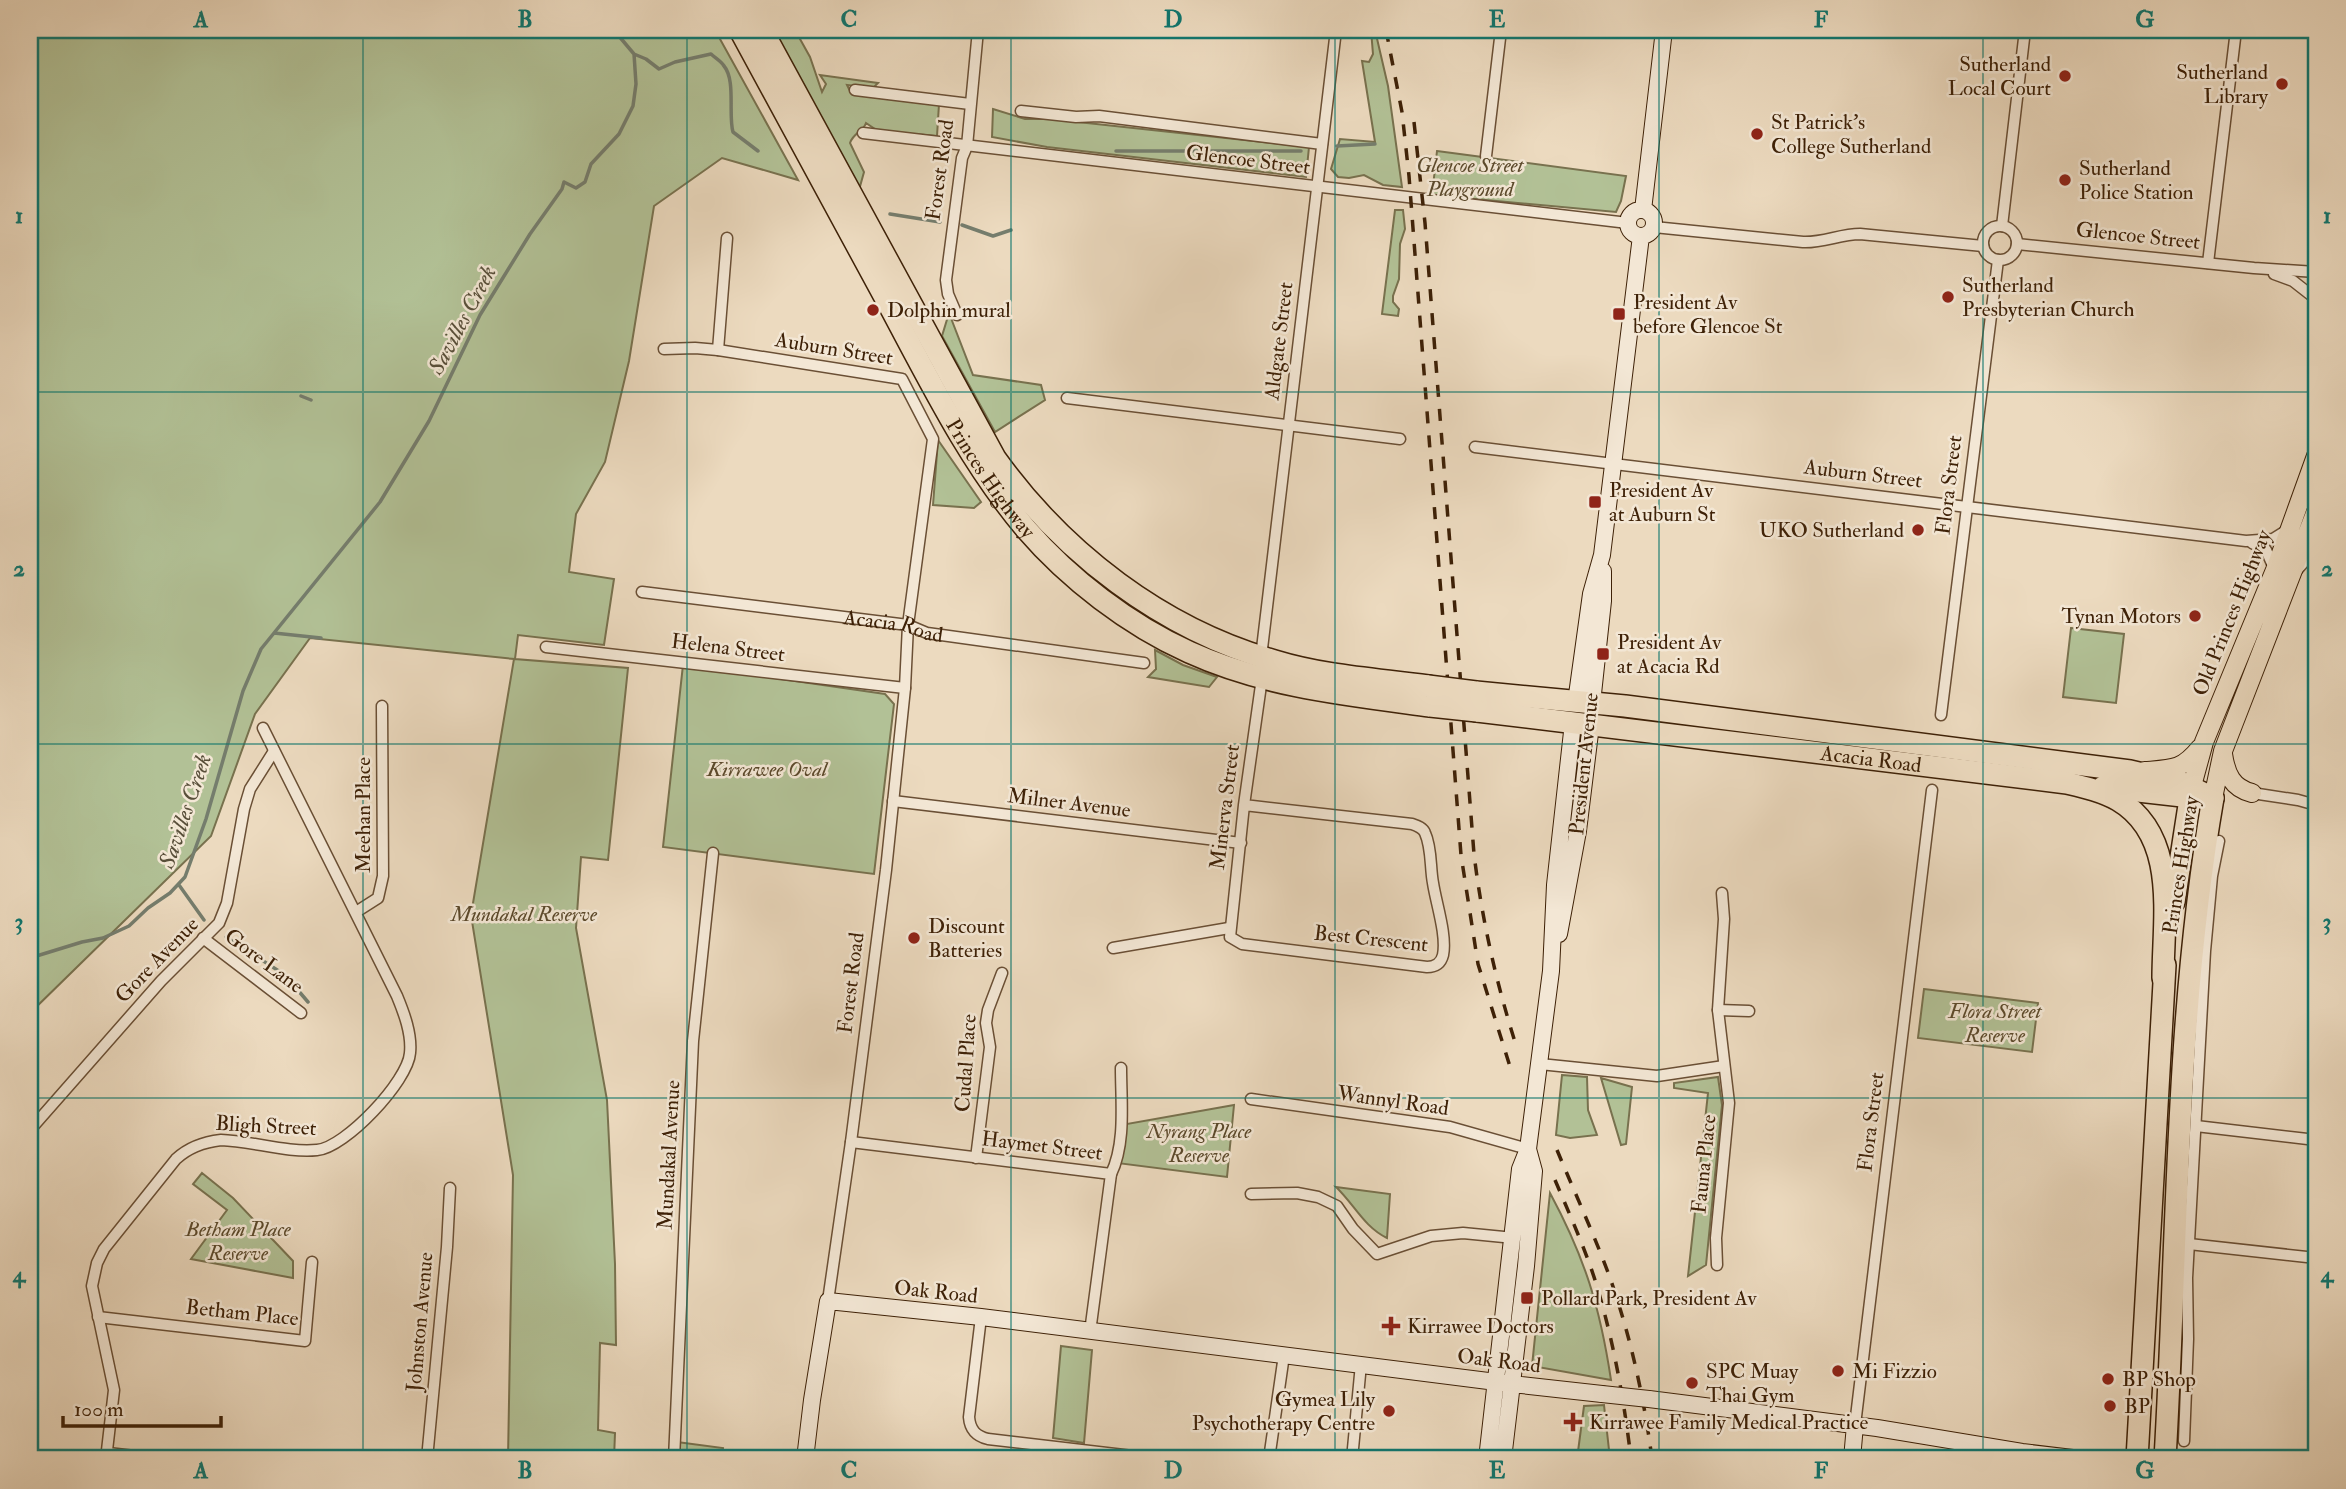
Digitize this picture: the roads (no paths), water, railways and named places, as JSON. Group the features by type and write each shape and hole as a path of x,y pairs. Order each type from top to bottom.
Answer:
{"highway":[{"name":"Princes Highway","path":"740,30 962,435 1002,498 1026,529 1079,580 1134,621 1188,651 1231,669 1324,692 1429,696"},
{"name":"Princes Highway","path":"762,30 989,446 1017,488 1066,542 1125,587 1193,628 1261,657 1429,696"},
{"name":"Acacia Road","path":"1429,696 2130,771 2191,792"},
{"name":"Acacia Road","path":"1583,713 2067,783 2098,791 2120,801 2140,817 2154,838 2160,856 2163,878 2163,978"},
{"path":"2067,783 2191,792 2213,798"},
{"name":"Princes Highway","path":"2137,1459 2163,978 2191,792"},
{"name":"Princes Highway","path":"2165,1459 2187,994 2196,903 2213,798"}],"main road":[{"name":"Old Princes Highway","path":"2191,792 2204,742 2272,577 2316,456"},
{"name":"Old Princes Highway","path":"2213,798 2223,751 2292,577 2312,552 2316,511"},
{"path":"2272,577 2284,561 2312,552"},
{"path":"2130,771 2176,768 2187,762 2204,742"},
{"path":"2223,751 2231,781 2238,788 2252,793"}],"street":[{"name":"Forest Road","path":"957,315 948,294 946,280 962,158 967,146 978,30"},
{"name":"Aldgate Street","path":"1261,657 1336,30"},
{"path":"1486,156 1501,30"},
{"path":"1643,209 1664,30"},
{"path":"2002,226 2025,30"},
{"path":"2208,263 2236,30"},
{"path":"855,90 970,104"},
{"name":"Glencoe Street","path":"1021,111 1076,117 1099,116 1322,145"},
{"name":"Glencoe Street","path":"863,133 1628,223"},
{"path":"1643,209 1632,214 1628,223 1631,232 1803,243 1818,243 1842,235 1860,234 1983,246"},
{"path":"1643,209 1653,217 1647,231"},
{"path":"2002,226 2011,230 2017,244 2013,254 1998,260 1988,255 1983,246 1988,231 2002,226"},
{"name":"President Avenue","path":"1503,1459 1504,1383 1520,1169 1528,1149 1551,971 1578,831 1583,713 1604,601 1602,555 1647,231"},
{"path":"718,350 727,238"},
{"name":"Glencoe Street","path":"2017,244 2316,272"},
{"name":"Flora Street","path":"1941,715 1998,260"},
{"name":"Glencoe Street","path":"2254,268 2290,279 2316,299"},
{"name":"Auburn Street","path":"664,349 718,350 902,379 933,439 925,510"},
{"path":"1067,398 1400,439"},
{"name":"Auburn Street","path":"1475,447 1968,506 2138,530 2246,541 2273,538 2290,528"},
{"name":"Forest Road","path":"805,1459 851,1142 893,801 905,688 908,625 925,510"},
{"path":"2316,511 2316,525"},
{"path":"2246,541 2258,544 2272,558 2272,577"},
{"name":"Acacia Road","path":"642,593 908,625 927,633 1144,663"},
{"name":"Helena Street","path":"546,647 905,688"},
{"name":"Minerva Street","path":"1232,940 1229,928 1262,678"},
{"name":"Meehan Place","path":"356,912 378,898 382,884 382,706"},
{"name":"Bligh Street","path":"107,1456 114,1390 92,1286 97,1263 104,1249 184,1152 207,1142 221,1140 306,1150 326,1149 365,1119 392,1091 401,1077 410,1053 404,1013 263,728"},
{"name":"Gore Avenue","path":"30,1130 152,991 219,923 224,914 247,799 259,773 274,751"},
{"name":"Flora Street","path":"1852,1459 1932,790"},
{"path":"2252,793 2316,805"},
{"name":"Milner Avenue","path":"893,801 1241,844"},
{"name":"Best Crescent","path":"1232,940 1242,944 1427,967 1436,966 1444,954 1441,916 1432,882 1426,836 1422,828 1412,824 1244,804"},
{"name":"Princes Highway","path":"2184,1441 2188,1339 2187,1278 2205,951 2219,841"},
{"name":"Mundakal Avenue","path":"674,1459 693,1041 713,853"},
{"name":"Fauna Place","path":"1717,1265 1716,1238 1729,1103 1718,1010 1724,919 1722,893"},
{"path":"1113,948 1229,928"},
{"name":"Gore Lane","path":"203,939 302,1013"},
{"name":"Cudal Place","path":"976,1158 990,1047 987,1031 988,1010 1002,973"},
{"path":"1718,1010 1749,1011"},
{"path":"1540,1064 1657,1076 1724,1066"},
{"path":"1111,1174 1117,1163 1121,1125 1121,1068"},
{"name":"Wannyl Road","path":"1251,1098 1450,1127 1528,1149"},
{"path":"2196,1126 2316,1140"},
{"name":"Haymet Street","path":"851,1142 1111,1174 1090,1332"},
{"name":"President Avenue","path":"1487,1459 1504,1383 1534,1171 1528,1149"},
{"name":"Johnston Avenue","path":"427,1459 450,1188"},
{"path":"1251,1195 1297,1193 1318,1196 1337,1206 1353,1229 1377,1254 1431,1236 1463,1233 1514,1238"},
{"path":"2189,1244 2316,1258"},
{"name":"Betham Place","path":"98,1317 305,1340 312,1262"},
{"name":"Oak Road","path":"828,1301 1856,1425 2081,1459"},
{"path":"981,1318 969,1417 971,1428 977,1435 988,1439 1158,1459"},
{"path":"1269,1459 1284,1355"},
{"path":"1352,1459 1360,1364"},
{"path":"107,1456 161,1459"}],"waterway":[{"name":"Savilles Creek","path":"274,633 380,502 429,421 480,315 564,182 576,188 585,182 591,164 619,134 633,106 636,84 634,54 618,35 622,30"},
{"path":"634,54 659,69 675,62 711,54 728,72 733,132 758,151"},
{"path":"1337,146 1375,144"},
{"path":"1116,151 1301,151"},
{"path":"890,214 940,222"},
{"path":"962,225 993,236 1011,230"},
{"path":"301,396 311,400"},
{"name":"Savilles Creek","path":"30,958 103,938 129,926 148,908 170,893 185,877 206,819 243,691 261,649 274,633 321,638"},
{"path":"179,885 204,920"},
{"path":"226,937 285,975 308,1002"}],"railway":[{"path":"1386,30 1402,112 1409,176 1461,855 1478,964 1512,1073"},
{"path":"1414,122 1425,223 1474,854 1490,951 1516,1045"},
{"path":"1557,1150 1617,1297 1645,1412 1652,1459"},
{"path":"1555,1180 1586,1255 1607,1324 1631,1459"}],"place":[{"name":"Sutherland Local Court","path":"2065,76"},
{"name":"Sutherland Library","path":"2282,84"},
{"name":"St Patrick's College Sutherland","path":"1757,134"},
{"name":"Sutherland Police Station","path":"2065,180"},
{"name":"Sutherland Presbyterian Church","path":"1948,297"},
{"name":"Dolphin mural","path":"873,310"},
{"name":"President Av before Glencoe St","path":"1619,314"},
{"name":"President Av at Auburn St","path":"1595,502"},
{"name":"UKO Sutherland","path":"1918,530"},
{"name":"Tynan Motors","path":"2195,616"},
{"name":"President Av at Acacia Rd","path":"1603,654"},
{"name":"Discount Batteries","path":"914,938"},
{"name":"Pollard Park, President Av","path":"1527,1298"},
{"name":"Kirrawee Doctors","path":"1391,1326"},
{"name":"Mi Fizzio","path":"1838,1371"},
{"name":"BP Shop","path":"2108,1379"},
{"name":"SPC Muay Thai Gym","path":"1692,1383"},
{"name":"BP","path":"2110,1406"},
{"name":"Gymea Lily Psychotherapy Centre","path":"1389,1411"},
{"name":"Kirrawee Family Medical Practice","path":"1573,1422"}],"park label":[{"name":"Glencoe Street Playground","path":"1470,177"},
{"name":"Kirrawee Oval","path":"767,769"},
{"name":"Mundakal Reserve","path":"524,914"},
{"name":"Flora Street Reserve","path":"1995,1023"},
{"name":"Nyrang Place Reserve","path":"1199,1143"},
{"name":"Betham Place Reserve","path":"238,1241"}]}
